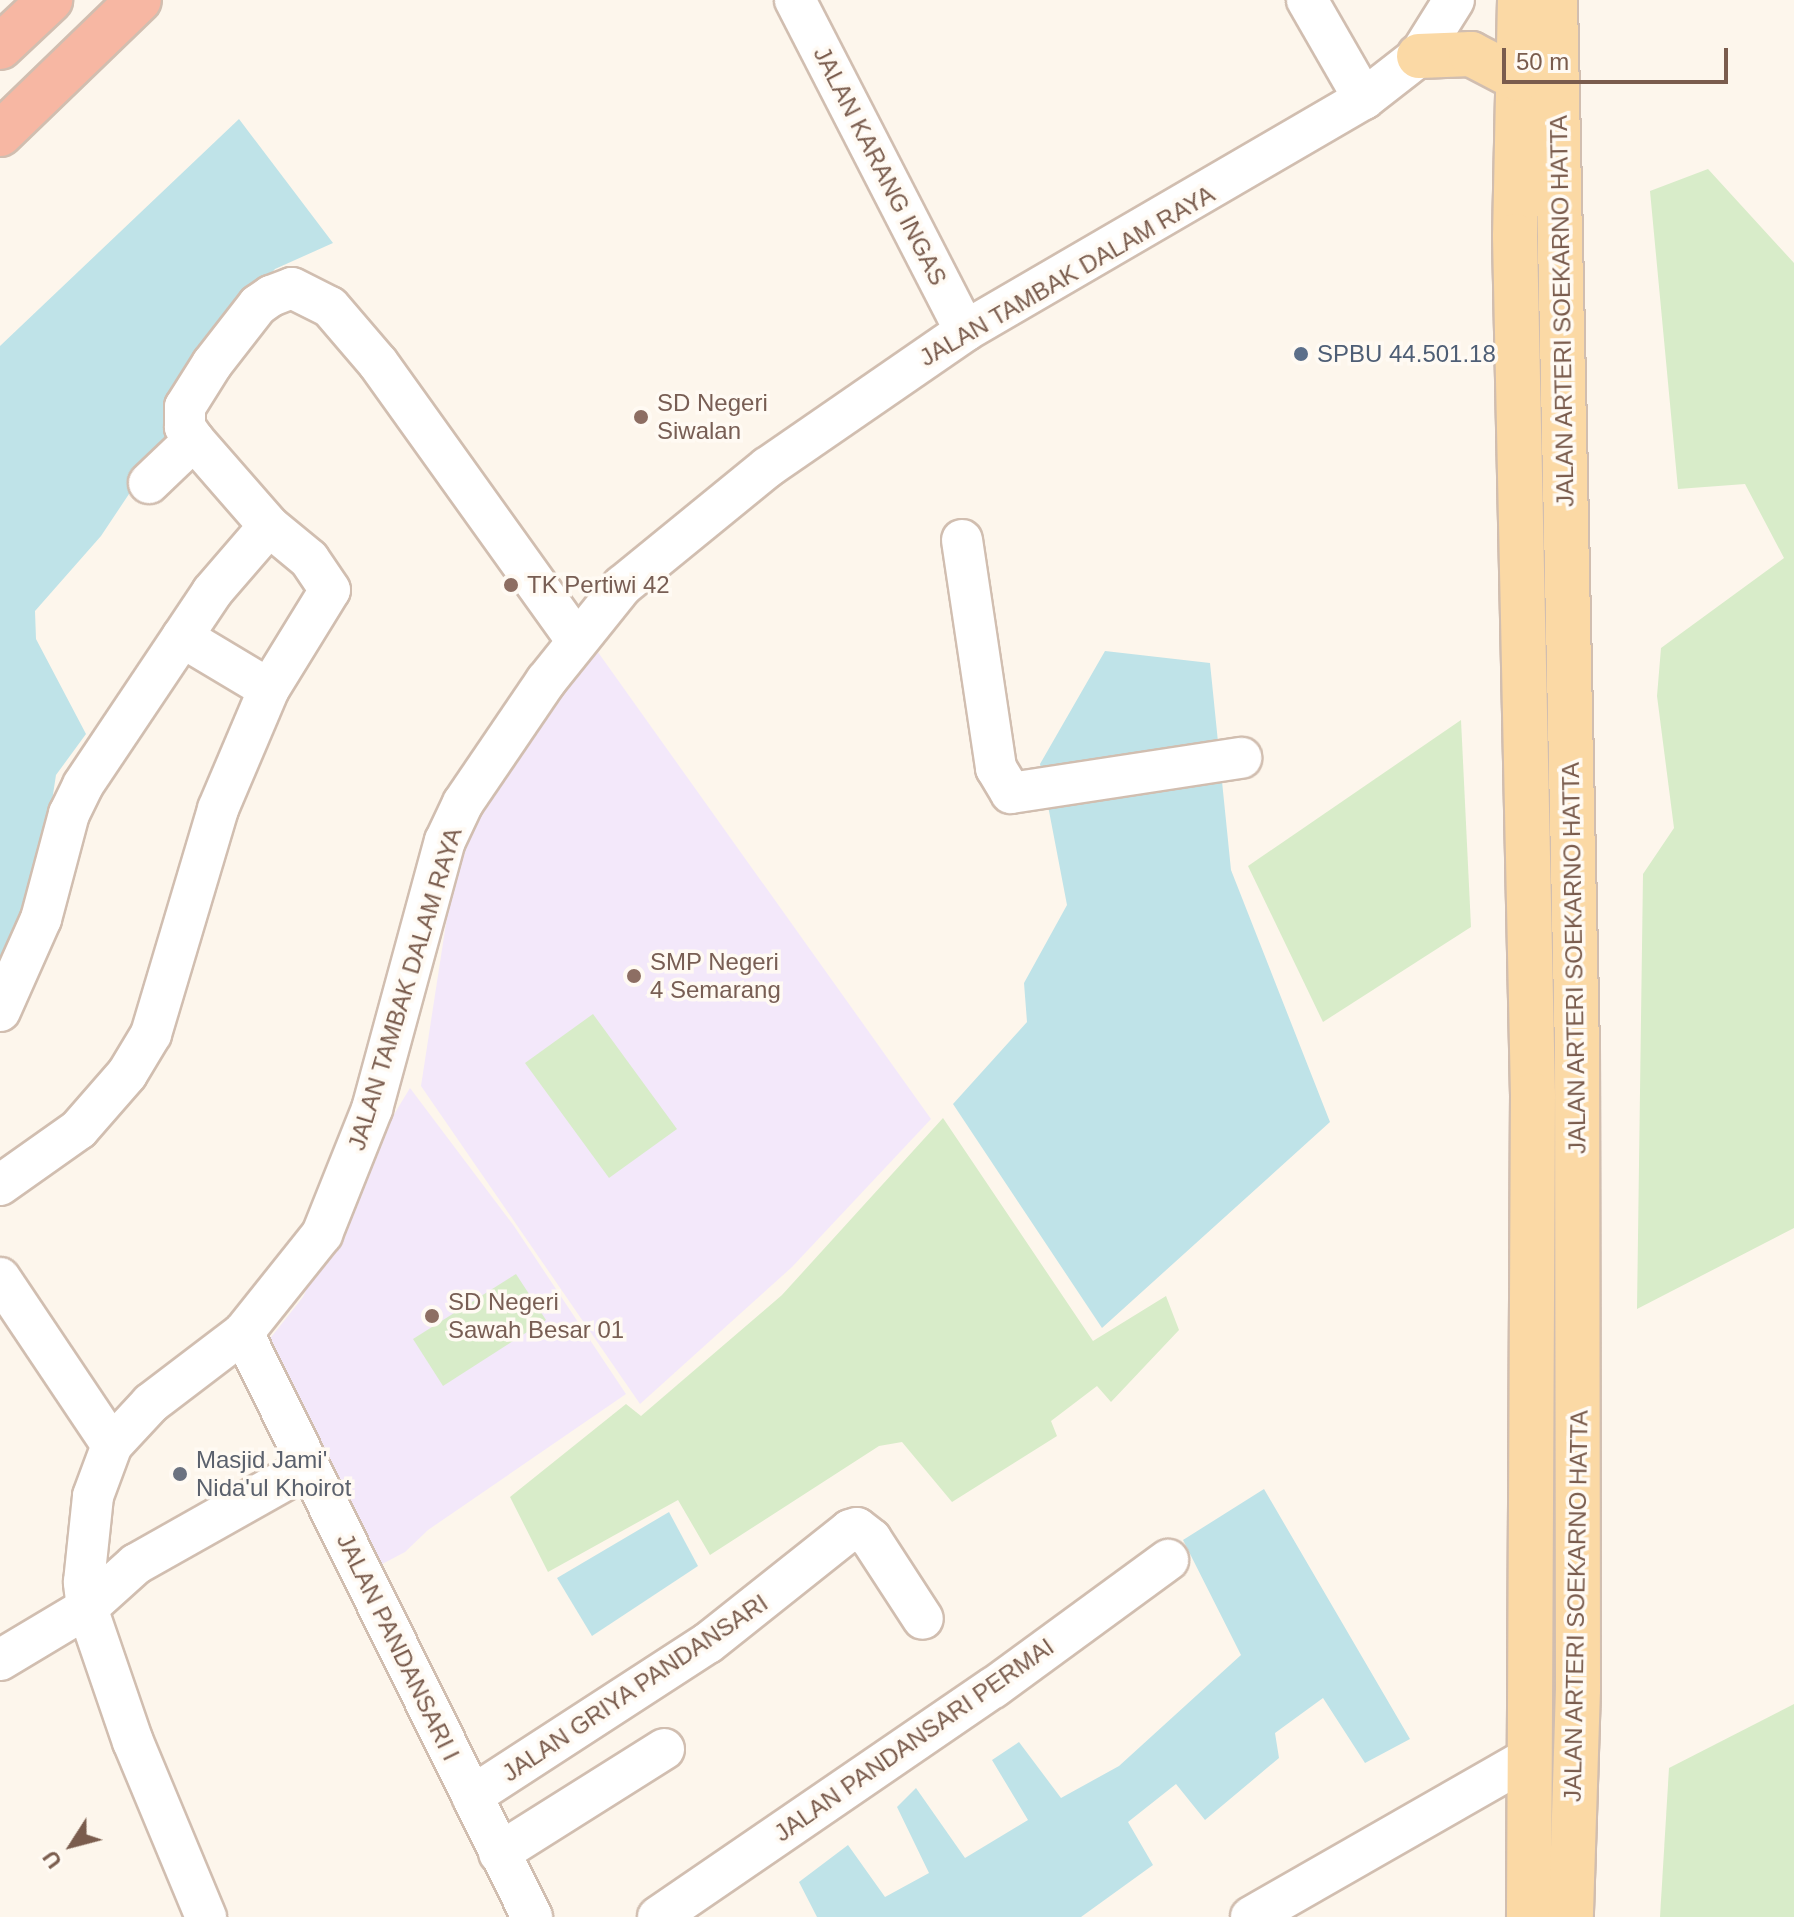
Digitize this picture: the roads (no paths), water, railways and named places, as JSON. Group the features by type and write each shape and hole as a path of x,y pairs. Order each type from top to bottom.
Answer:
{"highway":[{"path":"0,47 50,0"},
{"path":"0,134 139,0"}],"main road":[{"name":"JALAN ARTERI SOEKARNO HATTA","path":"1520,0 1515,236 1533,1110 1529,1917"},
{"name":"JALAN ARTERI SOEKARNO HATTA","path":"1555,0 1577,1046 1579,1580 1571,1917"},
{"path":"1419,56 1471,54 1519,79"}],"street":[{"name":"JALAN KARANG INGAS","path":"795,0 965,331"},
{"path":"1307,0 1364,99"},
{"name":"JALAN TAMBAK DALAM RAYA","path":"206,1917 133,1742 87,1608 84,1582 93,1496 112,1445 151,1403 243,1333 301,1266 341,1193 372,1109 445,841 463,803 577,641 622,586 768,467 965,331 1364,99 1419,56 1454,0"},
{"path":"0,1185 79,1129 127,1074 151,1034 218,809 269,689 330,590 309,559 269,526 185,427 185,407 258,305 283,290 310,294 330,307 378,363 577,641"},
{"path":"149,483 194,440"},
{"path":"0,1011 41,919 69,814 83,785 212,592 269,526"},
{"path":"962,540 996,768 1011,793 1241,758"},
{"path":"182,637 269,689"},
{"path":"0,1278 112,1445"},
{"name":"JALAN PANDANSARI I","path":"243,1333 532,1917"},
{"path":"0,1660 87,1608 136,1564 308,1467"},
{"name":"JALAN GRIYA PANDANSARI","path":"472,1796 708,1643 850,1530 857,1528 871,1539 923,1619"},
{"name":"JALAN PANDANSARI PERMAI","path":"658,1917 1168,1560"},
{"path":"499,1853 664,1749"},
{"path":"1251,1917 1529,1758"}],"water":[{"path":"239,119 333,243 275,269 206,350 161,446 101,536 35,611 36,639 86,734 56,775 34,918 0,995 0,346"},
{"path":"1105,651 1210,663 1231,870 1330,1122 1102,1328 953,1104 1027,1022 1024,983 1067,905 1040,764"},
{"path":"1264,1489 1410,1739 1365,1763 1323,1698 1275,1733 1279,1758 1205,1820 1176,1784 1128,1822 1153,1865 1081,1917 817,1917 799,1882 848,1845 885,1897 929,1873 897,1807 916,1788 965,1858 1028,1820 992,1760 1019,1742 1061,1798 1119,1766 1241,1655 1183,1540"},
{"path":"669,1512 698,1566 592,1636 557,1578"}],"place":[{"name":"SPBU 44.501.18","path":"1301,354"},
{"name":"SD Negeri Siwalan","path":"641,417"},
{"name":"TK Pertiwi 42","path":"511,585"},
{"name":"SMP Negeri 4 Semarang","path":"634,976"},
{"name":"SD Negeri Sawah Besar 01","path":"432,1316"},
{"name":"Masjid Jami' Nida'ul Khoirot","path":"180,1474"}]}
